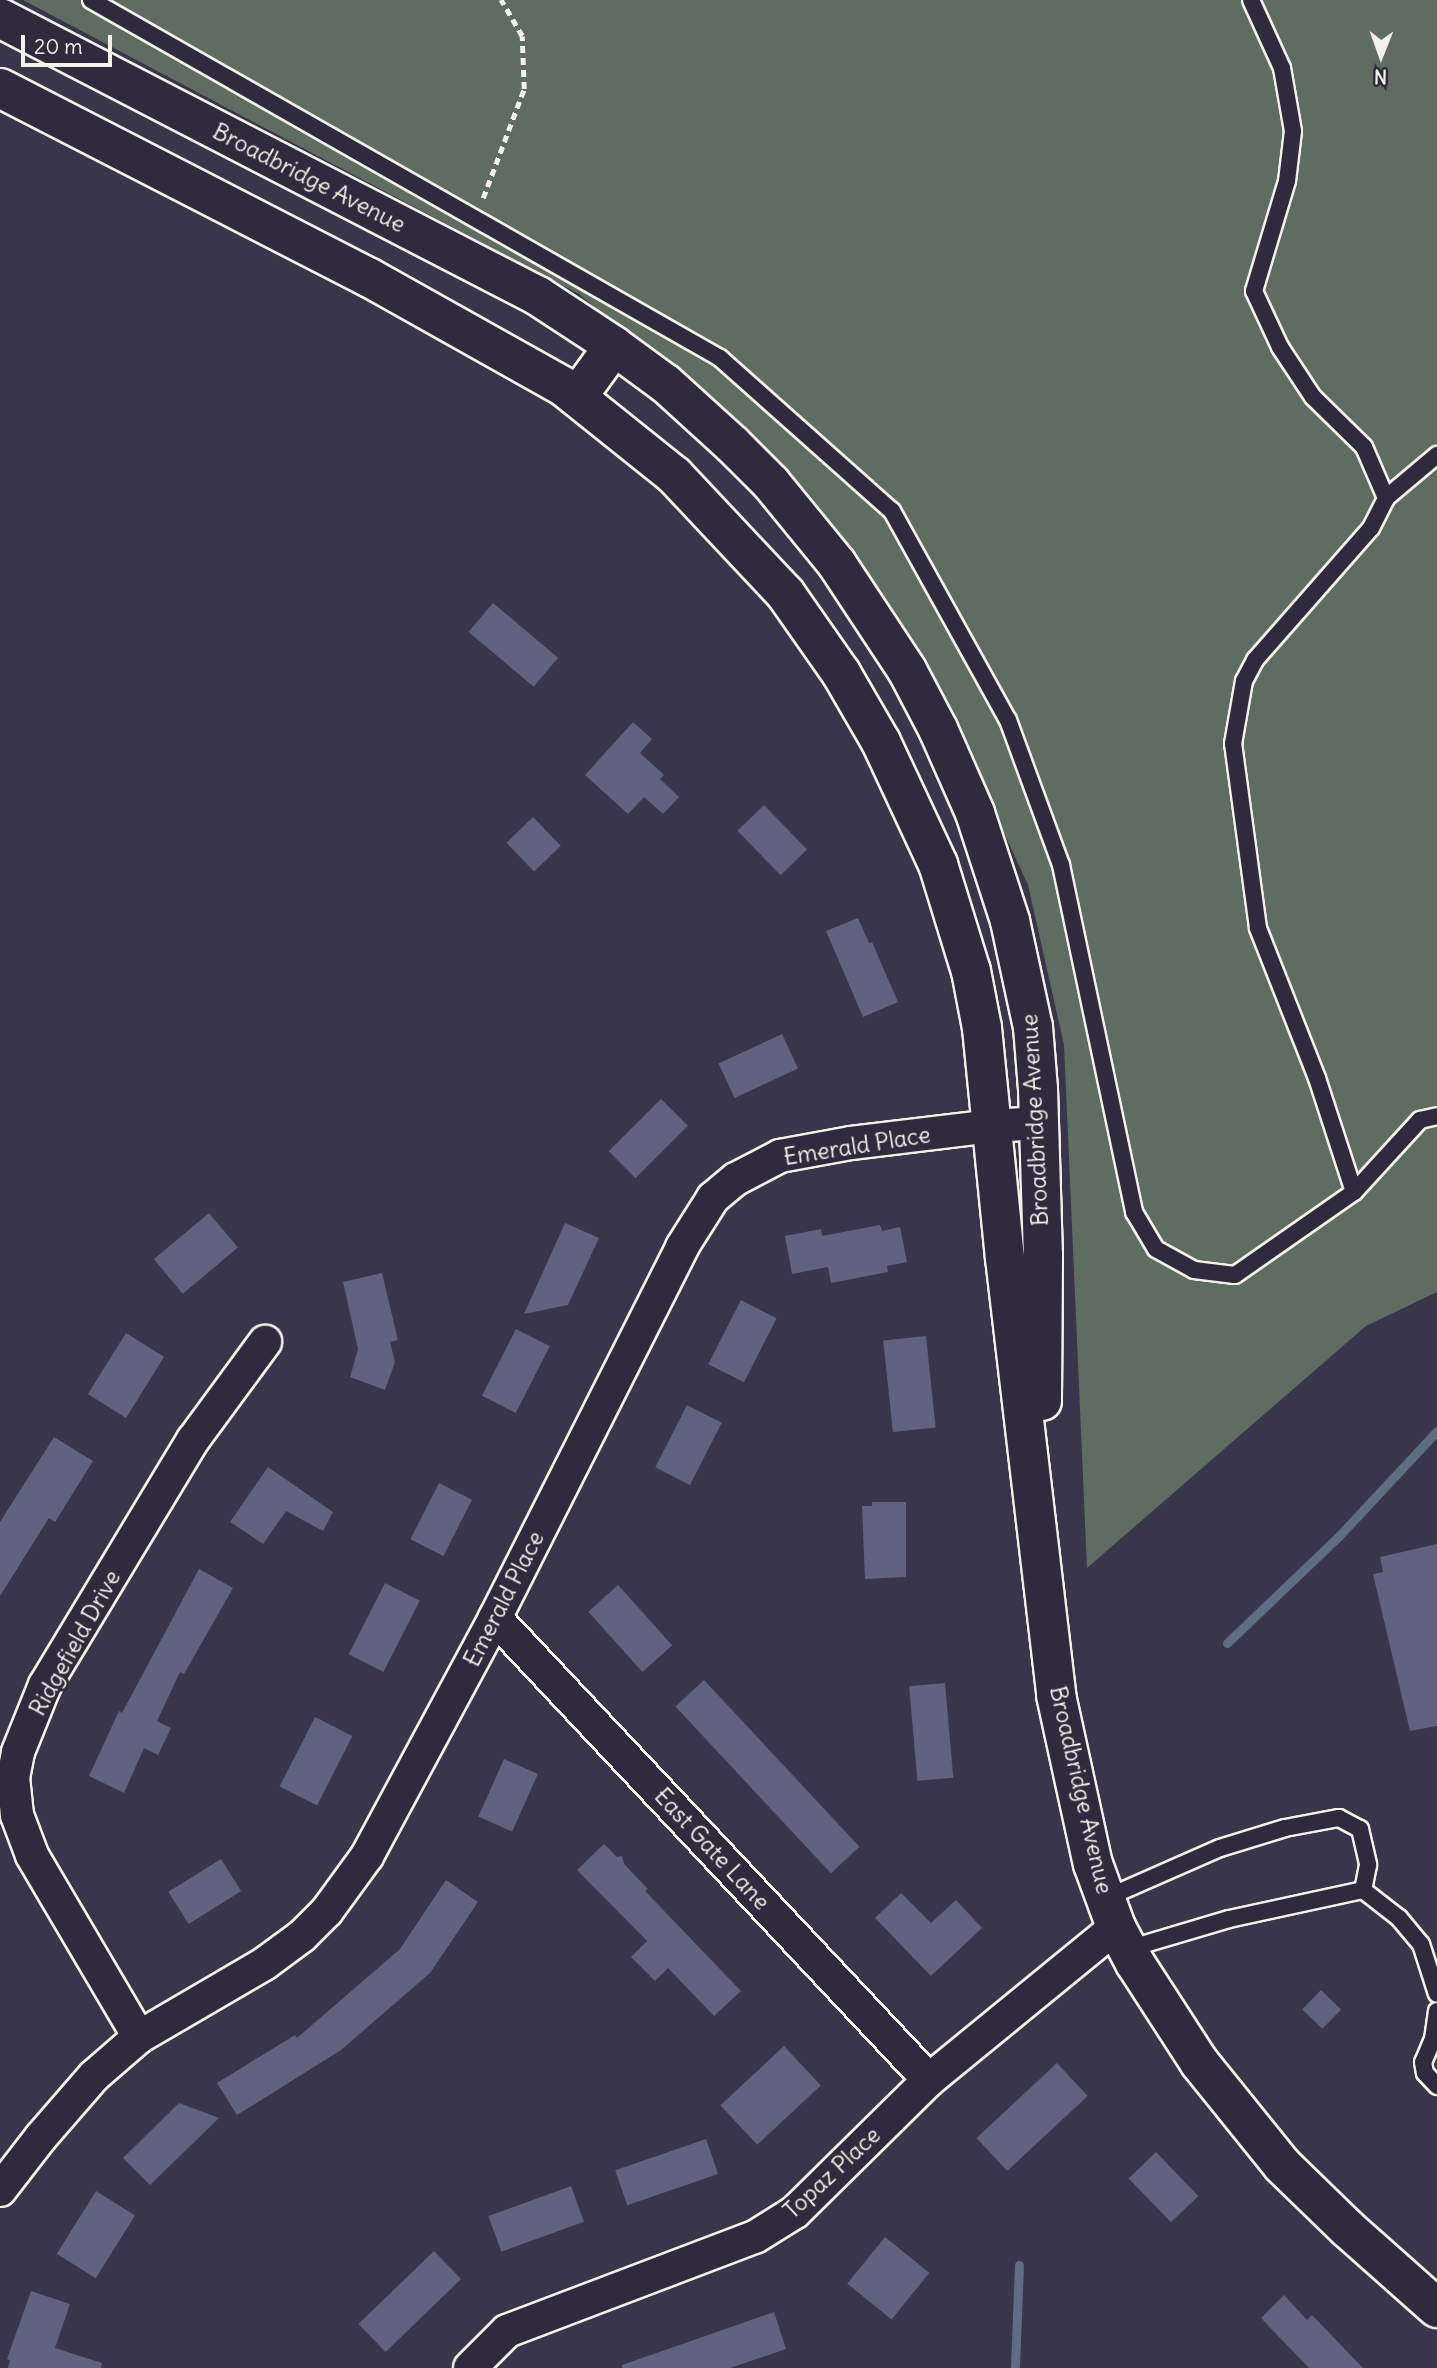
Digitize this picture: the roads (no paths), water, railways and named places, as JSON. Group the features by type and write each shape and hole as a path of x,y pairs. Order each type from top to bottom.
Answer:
{"main road":[{"name":"Broadbridge Avenue","path":"0,18 538,296 666,384 771,483 837,564 907,670 939,729 975,813 1010,921 1033,1027 1040,1123 1043,1255 1041,1571"},
{"name":"Broadbridge Avenue","path":"0,88 370,278 486,341 577,397 675,476 785,593 841,673 875,730 938,864 958,925 982,1028 1041,1571 1061,1721 1093,1864 1116,1925 1199,2062 1282,2165 1348,2229 1437,2308"},
{"path":"577,397 614,346"}],"street":[{"name":"Emerald Place","path":"0,2190 94,2076 139,2037 264,1964 302,1936 327,1911 367,1856 495,1618 681,1247 713,1198 736,1179 780,1156 851,1143 991,1126 1040,1123"},
{"name":"Ridgefield Drive","path":"139,2037 32,1855 17,1815 13,1778 18,1752 45,1685 193,1440 265,1342"},
{"name":"East Gate Lane","path":"495,1618 929,2080"},
{"name":"Topaz Place","path":"470,2368 507,2331 755,2237 795,2213 929,2080 1116,1925"}],"lane":[{"path":"91,0 720,358 892,511 1008,720 1061,865 1134,1212 1156,1249 1194,1270 1235,1275 1354,1192 1420,1120 1437,1116"},
{"path":"1251,0 1282,68 1293,131 1287,181 1254,291 1280,347 1313,397 1364,447 1386,498"},
{"path":"1354,1192 1317,1077 1258,928 1233,744 1244,681 1255,660 1371,528 1386,498 1437,455"},
{"path":"1116,1925 1220,1848 1285,1828 1339,1818 1360,1829 1368,1864 1363,1889"},
{"path":"1116,1925 1229,1919 1363,1889"},
{"path":"1363,1889 1399,1918 1421,1944 1437,1994"},
{"path":"1437,2011 1433,2039 1423,2062 1425,2073 1437,2086"}],"waterway":[{"path":"1227,1643 1338,1537 1437,1431"},
{"path":"1015,2368 1019,2265"}]}
